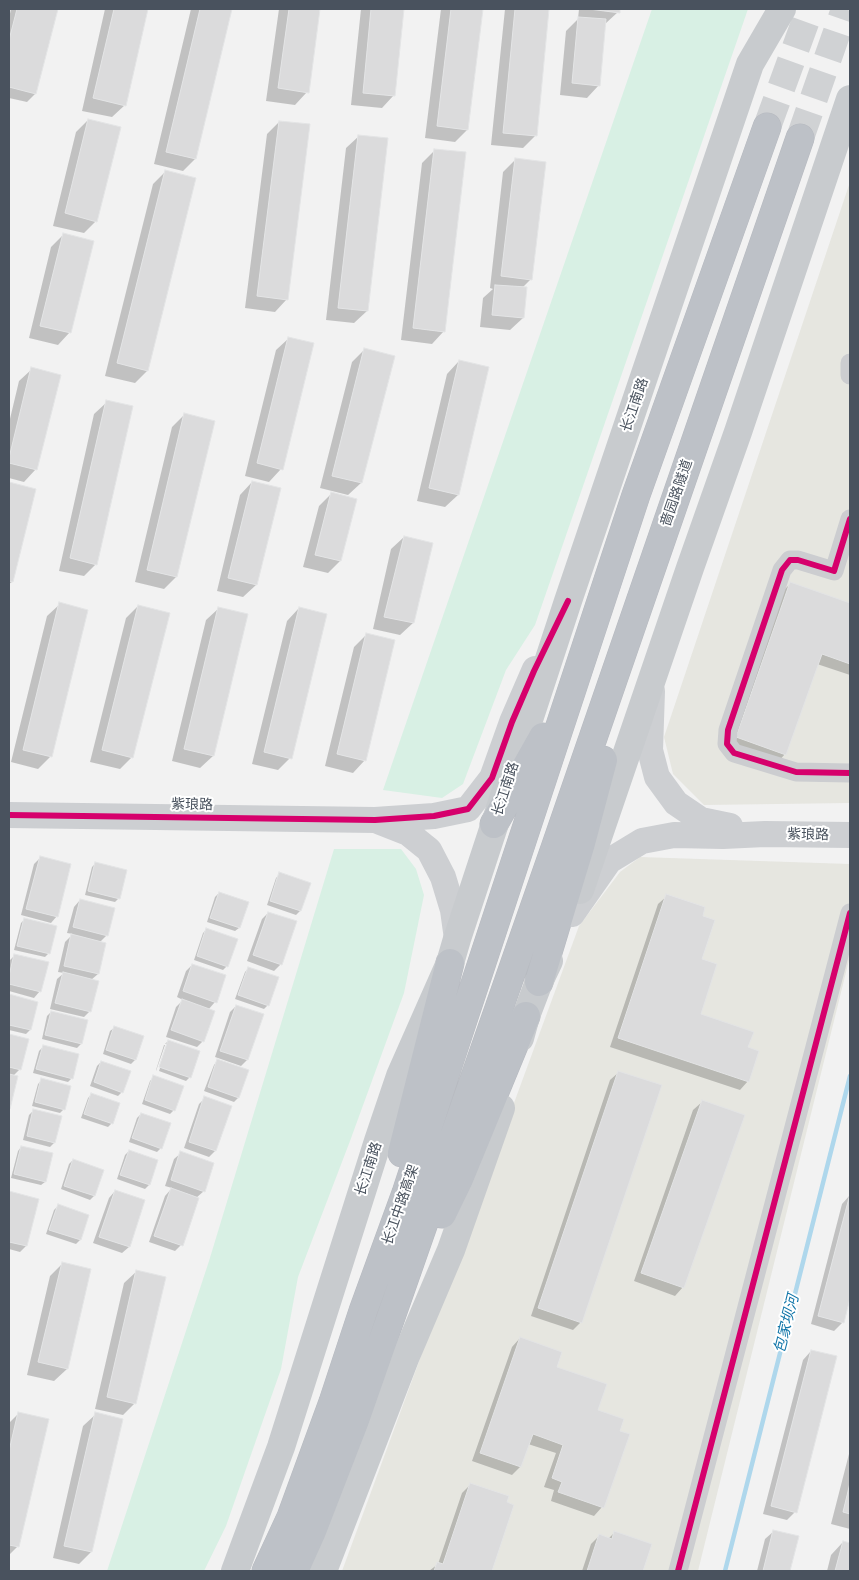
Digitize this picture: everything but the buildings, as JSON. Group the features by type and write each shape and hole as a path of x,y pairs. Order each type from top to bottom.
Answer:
{"highway":[{"path":"494,824 548,727 636,495 767,127"},
{"name":"啬园路隧道","path":"555,848 800,138"},
{"path":"539,982 618,704 713,428 747,290"},
{"name":"长江中路高架","path":"294,1571 301,1524 333,1402 363,1311 406,1193 636,495"},
{"name":"长江中路高架","path":"266,1571 301,1524 354,1420 555,848"},
{"path":"363,1311 454,951"},
{"path":"392,1313 460,1179 526,1016"}],"main road":[{"name":"长江南路","path":"234,1571 282,1447 400,1076 454,951 568,601 750,64 782,9"},
{"path":"323,1571 406,1356 451,1250 500,1109 526,1016 539,982 572,914 738,432 850,99"}],"street":[{"path":"750,64 769,9"},
{"path":"850,363 850,374"},
{"path":"850,519 842,573 798,560 790,560 782,570 728,730 727,744 734,753 796,772 850,773"},
{"path":"375,820 434,816 468,809 492,778 512,722 568,601"},
{"path":"652,678 650,750 657,776 676,803 701,820 765,834"},
{"name":"紫琅路","path":"9,815 375,820"},
{"path":"375,820 408,832 429,850 443,877 453,910 454,951"},
{"path":"572,914 609,861 642,841 674,835 723,836 765,834"},
{"name":"紫琅路","path":"765,834 850,835"},
{"path":"678,1571 850,913"}],"shaded area":[{"path":"850,182 850,803 704,805 673,774 664,737"},
{"path":"640,857 850,864 850,956 698,1571 342,1571 579,926 620,872"}],"green space":[{"path":"652,9 748,9 535,625 506,670 463,784 442,798 383,790"},
{"path":"334,849 401,849 416,869 424,895 404,993 298,1277 281,1369 226,1526 204,1571 107,1571 209,1261"}],"waterway":[{"name":"包家坝河","path":"725,1571 850,1076"}],"tunnel":[{"path":"767,127 810,9"},
{"path":"800,138 845,9"}],"cycle path":[{"path":"850,519 834,571 798,560 790,560 782,570 728,730 727,744 734,753 796,772 850,773"},
{"path":"9,815 375,820 434,816 468,809 492,778 512,722 568,601"},
{"path":"678,1571 850,913"}]}
